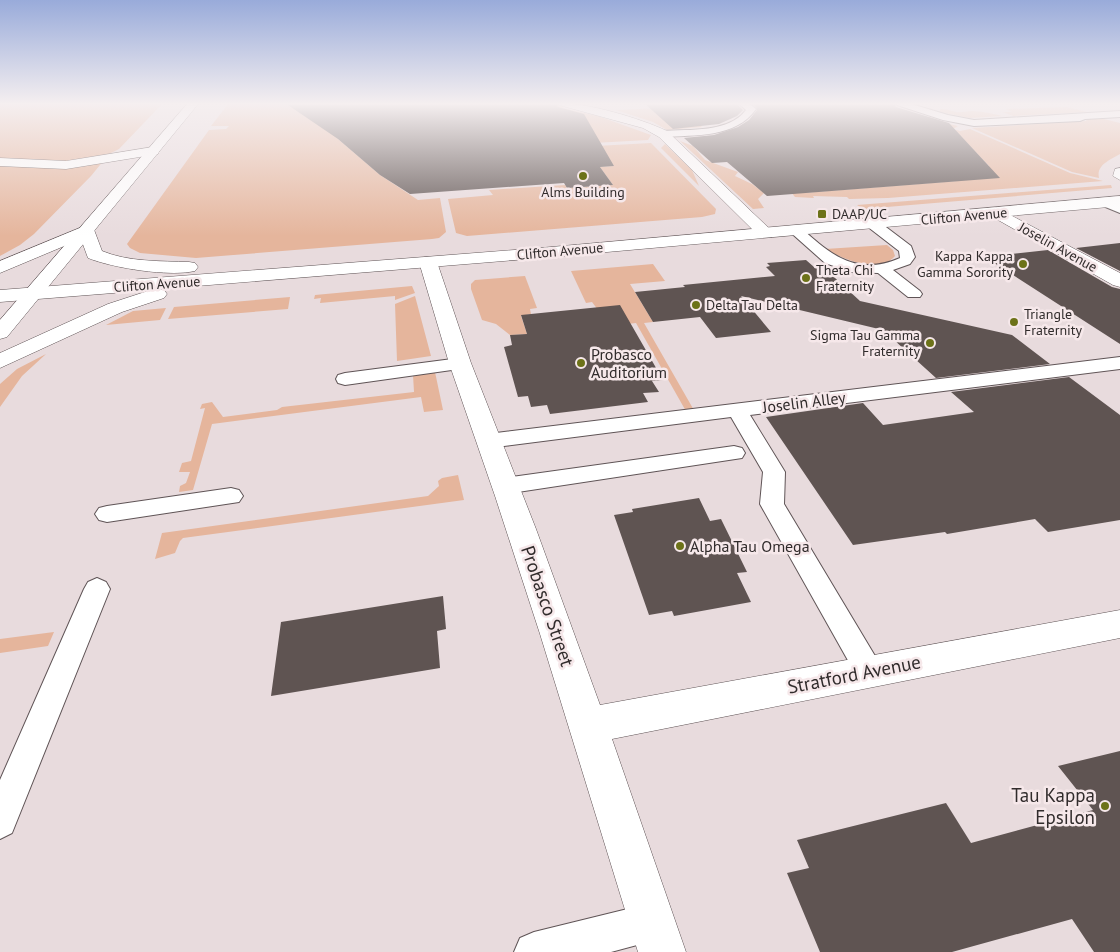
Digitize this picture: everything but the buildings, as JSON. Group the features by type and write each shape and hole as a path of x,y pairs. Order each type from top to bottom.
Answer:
{"main road":[{"path":"0,333 36,293 156,147"},
{"path":"677,147 766,233"},
{"path":"66,165 153,151"},
{"path":"0,162 138,170"},
{"name":"Clifton Avenue","path":"0,296 227,279 796,231 997,212 1116,204"},
{"name":"Joselin Avenue","path":"997,212 1120,281"},
{"path":"0,268 88,230"},
{"path":"88,230 94,254 100,258 117,261 190,267 346,268"},
{"name":"Probasco Street","path":"428,262 460,364 505,486 588,725 657,937"},
{"path":"0,361 76,325 140,299 169,290 227,279"},
{"name":"Stratford Avenue","path":"588,725 1120,624"}],"lane":[{"path":"796,231 823,255 834,261 859,268 882,269 905,262 906,249 873,224"},
{"path":"882,269 914,294"},
{"name":"Joselin Alley","path":"488,441 1120,363"},
{"path":"345,379 460,364"},
{"path":"737,410 774,472 772,504 869,672"},
{"path":"505,486 734,453"},
{"path":"107,514 231,496"},
{"path":"0,821 97,588"},
{"path":"534,952 657,937"}],"shaded area":[{"path":"0,147 121,147 109,154 91,176 34,234 20,245 0,256"},
{"path":"196,147 348,147 380,175 418,200 440,198 446,232 439,238 432,239 196,258 140,253 130,248 127,244"},
{"path":"597,147 655,147 716,209 715,214 702,217 467,236 456,233 448,199 493,195 489,190 565,185 567,188 613,185 600,167 614,166"},
{"path":"669,147 692,170 699,186 661,148"},
{"path":"687,147 694,147 705,160 738,172 735,176 752,184 764,193 758,199 764,208 753,209"},
{"path":"971,147 1012,147 1070,173 1103,181 888,198 795,197 790,191 803,193 957,181 989,166"},
{"path":"1016,147 1120,147 1120,154 1102,166 1099,178 1072,172"},
{"path":"1111,185 1112,188 863,209 857,205"},
{"path":"887,245 893,250 895,256 888,262 871,265 851,261 825,249"},
{"path":"653,264 665,281 630,284 653,322 644,323 695,412 687,413 636,323 610,326 592,302 586,303 571,271"},
{"path":"525,276 537,308 530,309 531,314 521,316 527,334 510,335 496,324 482,320 471,284 475,280"},
{"path":"412,286 415,293 395,300 395,296 320,303 321,298 314,299 315,295"},
{"path":"415,296 431,356 397,361 395,304"},
{"path":"290,297 288,309 168,319 174,307"},
{"path":"166,308 160,320 106,325 133,311"},
{"path":"46,354 22,376 0,407 0,384 17,369"},
{"path":"435,372 443,410 424,412 421,397 212,424 193,490 179,492 180,486 186,483 190,472 179,472 182,463 191,461 205,408 200,409 202,404 212,402 223,417 277,410 282,407 414,392 413,375"},
{"path":"458,475 464,500 183,538 175,553 155,559 162,533 428,496 439,486 438,481 442,478"},
{"path":"54,632 48,646 0,653 0,639"}],"place":[{"name":"Alms Building","path":"583,176"},
{"name":"DAAP/UC","path":"822,214"},
{"name":"Kappa Kappa Gamma Sorority","path":"1023,264"},
{"name":"Theta Chi Fraternity","path":"806,278"},
{"name":"Delta Tau Delta","path":"696,305"},
{"name":"Triangle Fraternity","path":"1014,322"},
{"name":"Sigma Tau Gamma Fraternity","path":"930,343"},
{"name":"Probasco Auditorium","path":"581,363"},
{"name":"Alpha Tau Omega","path":"680,546"},
{"name":"Tau Kappa Epsilon","path":"1105,806"}]}
